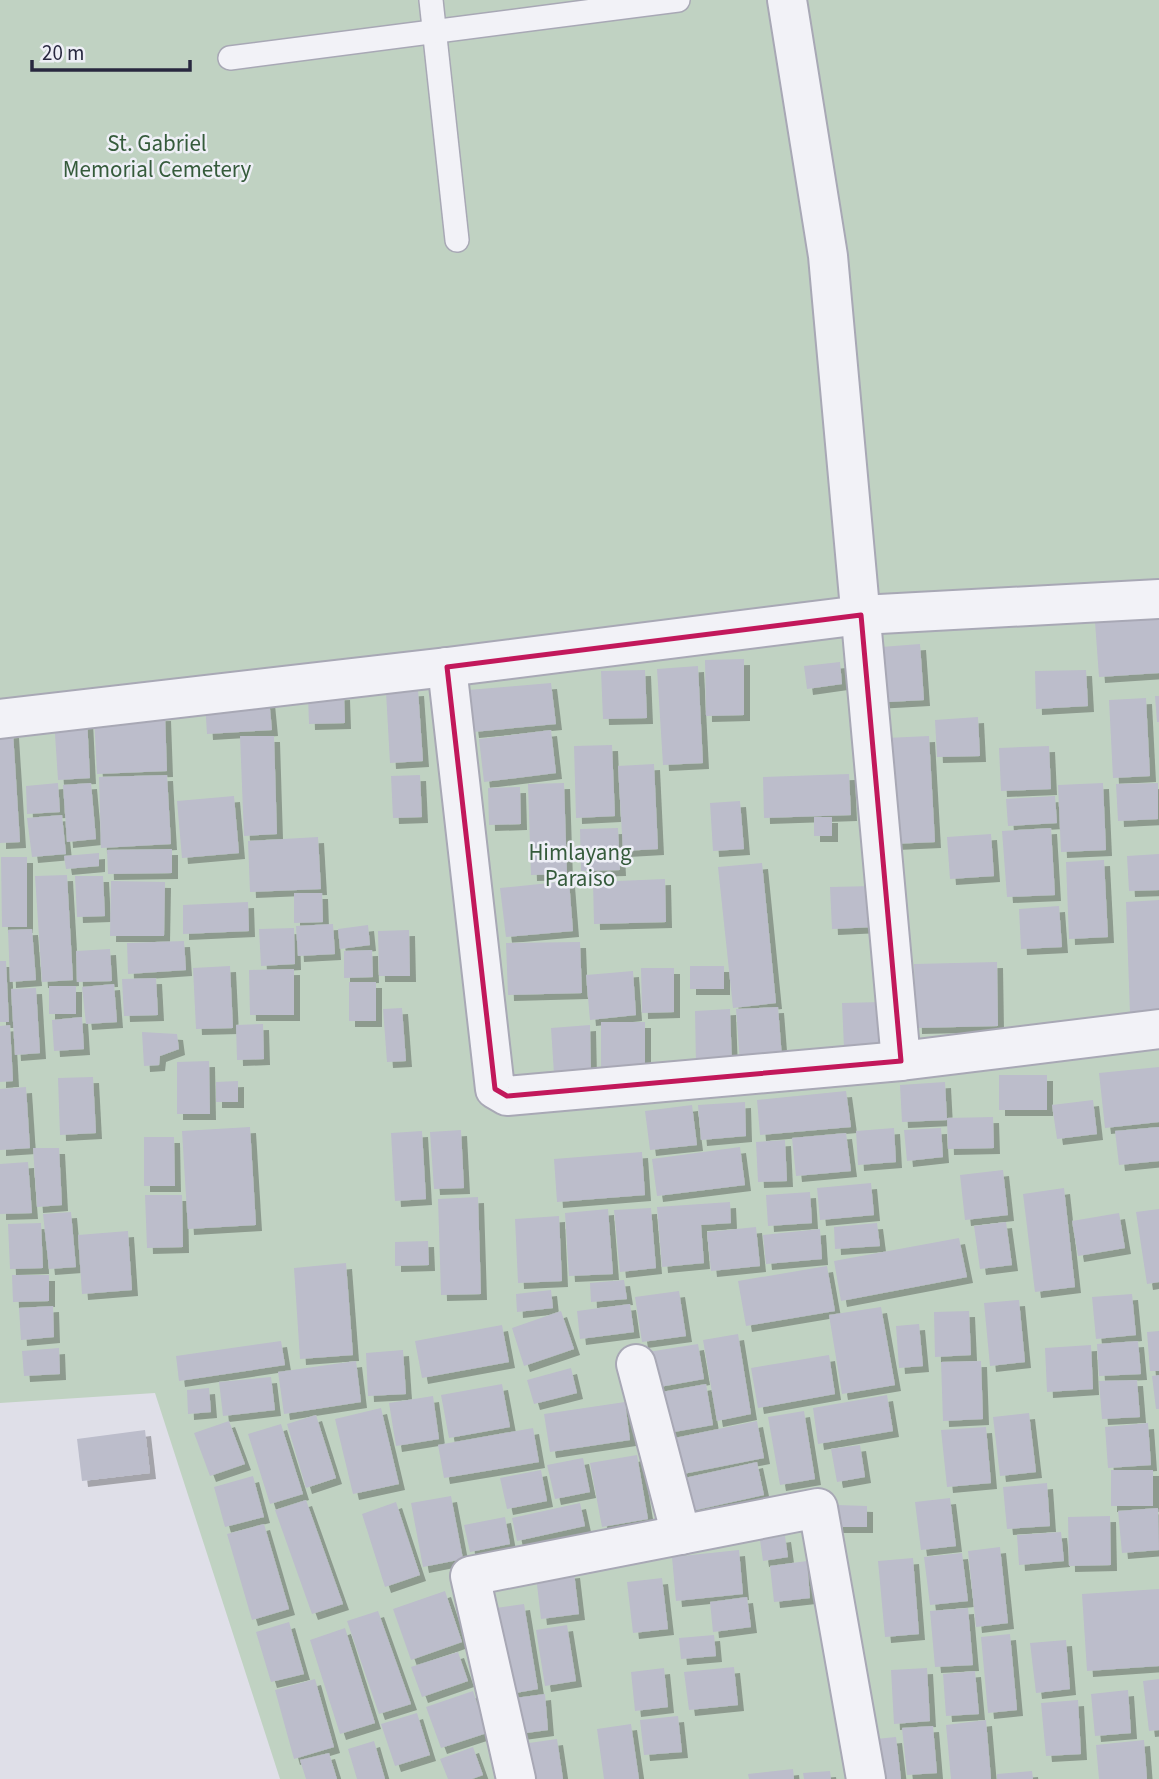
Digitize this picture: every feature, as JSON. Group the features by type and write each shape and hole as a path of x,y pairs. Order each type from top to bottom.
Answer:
{"street":[{"path":"787,0 828,256 901,1061"},
{"path":"0,719 861,615 1159,598"},
{"path":"447,667 495,1088 507,1096 901,1061 1159,1030"},
{"path":"636,1364 681,1535"},
{"path":"516,1779 470,1576 818,1508 866,1779"}],"lane":[{"path":"431,0 457,240"},
{"path":"230,58 678,0"}],"highlighted area":[{"path":"861,615 901,1061 507,1096 495,1089 447,667"}],"green space":[{"name":"Himlayang Paraiso","path":"0,0 1159,0 1159,1779 280,1779 155,1393 0,1403"}],"building":[{"path":"1159,617 1159,673 1099,677 1095,622"},
{"path":"920,644 924,700 871,703 868,648"},
{"path":"744,659 744,715 706,716 705,660"},
{"path":"840,662 842,684 807,689 804,666"},
{"path":"698,666 703,763 663,765 657,669"},
{"path":"645,670 647,718 603,719 601,671"},
{"path":"1086,670 1088,706 1036,709 1035,671"},
{"path":"551,683 556,724 473,732 468,690"},
{"path":"418,690 423,761 390,763 386,692"},
{"path":"344,694 345,723 309,724 308,696"},
{"path":"1155,696 1159,696 1159,722 1157,722"},
{"path":"1146,698 1150,776 1113,778 1109,700"},
{"path":"269,699 272,730 207,734 205,703"},
{"path":"165,715 167,771 97,774 94,717"},
{"path":"87,717 90,778 58,780 54,719"},
{"path":"978,717 980,756 937,757 935,720"},
{"path":"551,730 556,773 484,782 479,739"},
{"path":"13,732 20,842 0,843 0,733"},
{"path":"240,736 274,736 277,834 244,836"},
{"path":"929,736 935,842 892,844 886,738"},
{"path":"612,745 615,816 576,818 574,746"},
{"path":"1049,746 1051,789 1001,791 999,748"},
{"path":"654,764 658,849 623,851 618,766"},
{"path":"849,774 851,815 764,818 763,777"},
{"path":"167,775 171,844 101,848 99,777"},
{"path":"420,775 422,817 393,818 391,776"},
{"path":"58,783 60,812 27,814 26,786"},
{"path":"91,783 96,839 67,842 63,785"},
{"path":"564,783 567,874 531,875 528,784"},
{"path":"1103,783 1106,850 1061,852 1058,785"},
{"path":"1158,783 1158,819 1118,821 1116,784"},
{"path":"520,787 521,824 489,825 488,788"},
{"path":"234,796 239,853 182,858 177,801"},
{"path":"1055,796 1057,823 1008,826 1006,799"},
{"path":"740,801 744,849 713,851 710,803"},
{"path":"62,815 66,854 32,857 27,818"},
{"path":"814,817 832,817 832,836 814,836"},
{"path":"618,828 620,870 581,871 580,829"},
{"path":"1051,828 1055,895 1007,897 1002,831"},
{"path":"991,834 994,876 950,879 947,837"},
{"path":"318,837 321,889 250,892 248,841"},
{"path":"172,849 172,873 108,874 107,850"},
{"path":"99,853 99,866 66,869 64,856"},
{"path":"1159,854 1159,890 1129,891 1127,856"},
{"path":"1,857 27,857 27,927 2,927"},
{"path":"1104,860 1108,937 1069,939 1066,862"},
{"path":"762,863 776,1003 733,1008 718,867"},
{"path":"67,875 73,980 42,982 35,876"},
{"path":"75,876 103,876 105,916 77,917"},
{"path":"665,879 666,922 594,924 593,882"},
{"path":"111,881 165,882 164,936 110,936"},
{"path":"569,881 573,931 506,937 500,888"},
{"path":"874,886 875,927 832,929 830,887"},
{"path":"294,893 322,893 323,922 294,923"},
{"path":"1159,900 1159,1013 1130,1014 1126,902"},
{"path":"248,902 249,931 183,934 183,905"},
{"path":"1059,906 1062,947 1021,949 1019,909"},
{"path":"333,924 335,954 298,956 296,926"},
{"path":"368,925 370,945 340,949 338,929"},
{"path":"294,928 295,964 261,966 259,929"},
{"path":"32,929 36,980 10,982 8,930"},
{"path":"409,930 410,976 379,976 378,931"},
{"path":"184,941 186,970 128,974 127,943"},
{"path":"580,942 582,993 508,995 506,943"},
{"path":"110,949 112,981 77,982 76,951"},
{"path":"372,950 373,977 344,978 344,951"},
{"path":"0,961 6,961 9,1022 0,1022"},
{"path":"997,962 998,1026 916,1028 914,964"},
{"path":"230,966 233,1028 196,1029 193,968"},
{"path":"690,966 724,966 724,989 690,989"},
{"path":"641,968 674,968 674,1012 642,1013"},
{"path":"294,969 294,1015 250,1015 249,970"},
{"path":"633,971 636,1015 590,1020 586,975"},
{"path":"156,978 158,1015 124,1016 122,979"},
{"path":"349,982 376,982 376,1021 349,1021"},
{"path":"114,984 117,1022 86,1024 82,987"},
{"path":"49,986 76,986 76,1014 49,1014"},
{"path":"36,988 40,1053 15,1055 11,989"},
{"path":"882,1002 885,1046 844,1048 842,1003"},
{"path":"778,1007 782,1058 740,1062 736,1009"},
{"path":"402,1008 406,1061 387,1062 383,1009"},
{"path":"730,1009 732,1064 696,1065 695,1011"},
{"path":"82,1017 84,1049 54,1051 52,1020"},
{"path":"601,1022 645,1022 645,1075 601,1075"},
{"path":"263,1024 264,1059 237,1060 236,1025"},
{"path":"10,1025 13,1081 0,1082 0,1026"},
{"path":"590,1025 591,1072 554,1074 551,1028"},
{"path":"142,1032 177,1034 179,1049 160,1056 159,1065 144,1066"},
{"path":"209,1061 210,1114 177,1114 177,1062"},
{"path":"1159,1067 1159,1122 1105,1128 1099,1073"},
{"path":"999,1075 1047,1075 1047,1110 999,1110"},
{"path":"93,1077 96,1133 60,1135 58,1078"},
{"path":"238,1081 238,1102 216,1102 216,1082"},
{"path":"945,1082 947,1120 902,1122 900,1085"},
{"path":"26,1087 30,1148 0,1150 0,1089"},
{"path":"846,1091 851,1127 760,1135 757,1100"},
{"path":"1093,1100 1097,1134 1057,1139 1052,1105"},
{"path":"745,1102 746,1136 701,1140 698,1105"},
{"path":"692,1105 697,1145 650,1150 645,1111"},
{"path":"993,1117 994,1148 948,1149 947,1118"},
{"path":"250,1127 256,1225 188,1229 182,1131"},
{"path":"1159,1127 1159,1161 1119,1165 1115,1131"},
{"path":"894,1128 896,1162 858,1165 856,1131"},
{"path":"941,1128 943,1157 907,1161 904,1130"},
{"path":"461,1130 464,1188 434,1189 430,1132"},
{"path":"422,1131 426,1199 395,1201 391,1133"},
{"path":"846,1133 851,1171 796,1176 792,1138"},
{"path":"144,1137 174,1137 175,1186 144,1186"},
{"path":"785,1140 787,1181 758,1182 756,1142"},
{"path":"740,1147 745,1185 657,1196 652,1159"},
{"path":"33,1148 59,1148 62,1205 37,1207"},
{"path":"642,1152 645,1195 557,1202 554,1159"},
{"path":"28,1162 32,1213 0,1214 0,1164"},
{"path":"1003,1170 1008,1215 965,1220 960,1175"},
{"path":"871,1183 874,1215 820,1220 817,1188"},
{"path":"1064,1188 1075,1287 1035,1292 1023,1194"},
{"path":"810,1192 812,1223 768,1226 766,1195"},
{"path":"145,1195 182,1195 183,1247 147,1248"},
{"path":"478,1197 481,1294 441,1295 438,1199"},
{"path":"730,1202 731,1223 701,1225 704,1263 662,1267 657,1207"},
{"path":"651,1208 656,1268 620,1272 614,1210"},
{"path":"608,1209 613,1274 569,1276 565,1213"},
{"path":"1159,1209 1159,1282 1147,1284 1136,1212"},
{"path":"71,1212 76,1267 49,1269 43,1214"},
{"path":"1119,1213 1125,1248 1078,1256 1072,1221"},
{"path":"559,1216 562,1281 518,1283 515,1219"},
{"path":"1006,1222 1012,1265 980,1269 974,1226"},
{"path":"41,1223 43,1268 10,1269 8,1224"},
{"path":"877,1223 880,1246 835,1249 834,1227"},
{"path":"756,1227 760,1266 711,1271 707,1232"},
{"path":"820,1229 822,1259 766,1264 763,1235"},
{"path":"128,1231 132,1290 82,1294 78,1235"},
{"path":"959,1238 967,1277 841,1301 834,1261"},
{"path":"428,1241 429,1265 395,1266 395,1242"},
{"path":"346,1263 353,1355 300,1359 294,1268"},
{"path":"827,1266 835,1311 746,1326 738,1281"},
{"path":"12,1275 49,1275 49,1301 13,1302"},
{"path":"624,1280 627,1299 591,1302 590,1283"},
{"path":"551,1290 553,1308 517,1312 516,1294"},
{"path":"679,1291 686,1336 642,1342 635,1297"},
{"path":"1132,1294 1136,1335 1096,1339 1092,1297"},
{"path":"1019,1300 1025,1362 990,1366 984,1303"},
{"path":"630,1304 634,1332 580,1339 577,1311"},
{"path":"53,1306 54,1337 21,1340 19,1308"},
{"path":"881,1307 895,1385 842,1394 829,1315"},
{"path":"561,1311 574,1349 524,1366 512,1328"},
{"path":"969,1311 971,1355 935,1357 934,1312"},
{"path":"919,1324 923,1366 899,1368 896,1326"},
{"path":"502,1325 509,1362 422,1378 415,1341"},
{"path":"1159,1331 1159,1371 1150,1371 1147,1332"},
{"path":"738,1334 751,1414 717,1421 703,1340"},
{"path":"281,1341 285,1365 179,1381 176,1356"},
{"path":"1138,1341 1141,1374 1099,1376 1097,1344"},
{"path":"698,1344 704,1379 654,1388 648,1352"},
{"path":"1091,1345 1093,1389 1047,1392 1045,1348"},
{"path":"59,1348 60,1374 24,1376 22,1351"},
{"path":"403,1350 406,1394 368,1396 366,1353"},
{"path":"829,1355 835,1394 758,1408 751,1368"},
{"path":"356,1361 361,1402 284,1414 278,1372"},
{"path":"981,1361 983,1419 943,1421 941,1362"},
{"path":"571,1368 577,1393 534,1404 527,1380"},
{"path":"1159,1375 1159,1409 1156,1409 1152,1376"},
{"path":"271,1377 275,1410 223,1416 219,1382"},
{"path":"1137,1380 1140,1417 1102,1419 1099,1381"},
{"path":"502,1384 510,1427 449,1438 441,1395"},
{"path":"706,1384 713,1425 663,1434 656,1393"},
{"path":"209,1388 211,1412 188,1414 187,1390"},
{"path":"887,1395 893,1431 818,1444 813,1408"},
{"path":"433,1396 439,1439 396,1446 389,1403"},
{"path":"625,1402 630,1440 550,1452 544,1414"},
{"path":"381,1408 399,1484 353,1494 335,1419"},
{"path":"804,1411 815,1479 780,1485 768,1417"},
{"path":"1029,1413 1036,1472 1000,1476 993,1417"},
{"path":"316,1415 336,1478 306,1488 287,1424"},
{"path":"229,1421 245,1464 210,1476 194,1433"},
{"path":"757,1421 764,1458 668,1477 660,1441"},
{"path":"1148,1423 1151,1465 1108,1468 1105,1427"},
{"path":"281,1424 303,1494 270,1504 248,1434"},
{"path":"986,1427 991,1483 947,1487 941,1430"},
{"path":"533,1428 539,1462 444,1478 438,1445"},
{"path":"145,1430 150,1473 82,1481 77,1439"},
{"path":"860,1445 865,1477 837,1482 831,1449"},
{"path":"637,1455 648,1519 602,1527 590,1463"},
{"path":"583,1458 590,1492 555,1499 547,1465"},
{"path":"757,1462 764,1495 678,1514 671,1481"},
{"path":"541,1470 547,1501 507,1509 500,1478"},
{"path":"1111,1470 1153,1470 1153,1506 1111,1506"},
{"path":"253,1476 264,1517 225,1527 214,1487"},
{"path":"1047,1483 1050,1526 1007,1529 1003,1487"},
{"path":"451,1496 463,1559 423,1567 411,1503"},
{"path":"950,1498 956,1546 921,1550 915,1502"},
{"path":"306,1500 343,1604 312,1614 275,1510"},
{"path":"396,1502 420,1575 385,1587 362,1514"},
{"path":"580,1503 585,1526 517,1541 512,1518"},
{"path":"837,1505 867,1506 867,1527 837,1527"},
{"path":"1158,1508 1159,1550 1122,1553 1118,1511"},
{"path":"1110,1516 1111,1565 1069,1566 1068,1517"},
{"path":"505,1517 510,1544 470,1552 464,1525"},
{"path":"264,1524 289,1609 252,1620 227,1534"},
{"path":"1061,1532 1064,1561 1019,1565 1017,1535"},
{"path":"785,1536 788,1557 763,1561 760,1540"},
{"path":"1000,1547 1008,1623 976,1627 968,1551"},
{"path":"739,1550 743,1594 676,1601 672,1557"},
{"path":"962,1553 968,1601 930,1605 924,1557"},
{"path":"913,1558 919,1634 885,1637 878,1561"},
{"path":"807,1561 810,1598 774,1602 770,1566"},
{"path":"574,1572 579,1614 541,1619 536,1576"},
{"path":"662,1578 668,1629 633,1633 627,1582"},
{"path":"1159,1589 1159,1666 1087,1671 1082,1594"},
{"path":"445,1591 462,1642 411,1660 393,1609"},
{"path":"747,1597 751,1627 713,1632 710,1602"},
{"path":"524,1604 538,1689 510,1694 496,1608"},
{"path":"968,1608 973,1665 935,1667 930,1611"},
{"path":"378,1611 411,1704 379,1714 347,1621"},
{"path":"289,1622 304,1674 271,1682 256,1632"},
{"path":"567,1625 576,1681 545,1686 536,1630"},
{"path":"345,1628 375,1723 340,1734 310,1640"},
{"path":"1010,1634 1017,1710 988,1713 981,1637"},
{"path":"714,1635 716,1656 681,1659 679,1638"},
{"path":"1066,1640 1070,1689 1036,1693 1030,1643"},
{"path":"458,1652 468,1681 422,1697 411,1667"},
{"path":"734,1667 738,1705 689,1710 684,1672"},
{"path":"664,1668 668,1707 635,1711 631,1672"},
{"path":"927,1668 930,1721 894,1724 891,1670"},
{"path":"975,1671 979,1714 946,1716 943,1674"},
{"path":"315,1679 334,1747 294,1759 275,1690"},
{"path":"1159,1679 1159,1730 1149,1731 1143,1681"},
{"path":"1128,1690 1131,1733 1095,1736 1091,1694"},
{"path":"473,1691 487,1733 441,1748 426,1707"},
{"path":"545,1694 548,1730 519,1734 515,1698"},
{"path":"1078,1700 1081,1754 1046,1756 1041,1703"},
{"path":"417,1713 430,1755 395,1766 381,1724"},
{"path":"678,1716 682,1752 644,1755 640,1720"},
{"path":"986,1720 991,1779 951,1779 946,1725"},
{"path":"631,1724 639,1779 604,1779 597,1729"},
{"path":"933,1726 937,1773 907,1775 902,1728"},
{"path":"896,1737 901,1779 871,1779 866,1740"},
{"path":"557,1739 563,1779 527,1779 522,1744"},
{"path":"1144,1740 1147,1779 1099,1779 1096,1745"},
{"path":"374,1741 385,1779 357,1779 348,1749"},
{"path":"473,1747 483,1775 472,1779 448,1779 440,1759"},
{"path":"329,1753 337,1779 306,1779 300,1760"},
{"path":"793,1769 794,1779 749,1779 748,1774"},
{"path":"830,1771 831,1779 804,1779 803,1773"},
{"path":"1032,1771 1033,1779 997,1779 997,1774"}],"park label":[{"name":"St. Gabriel Memorial Cemetery","path":"157,156"}]}
